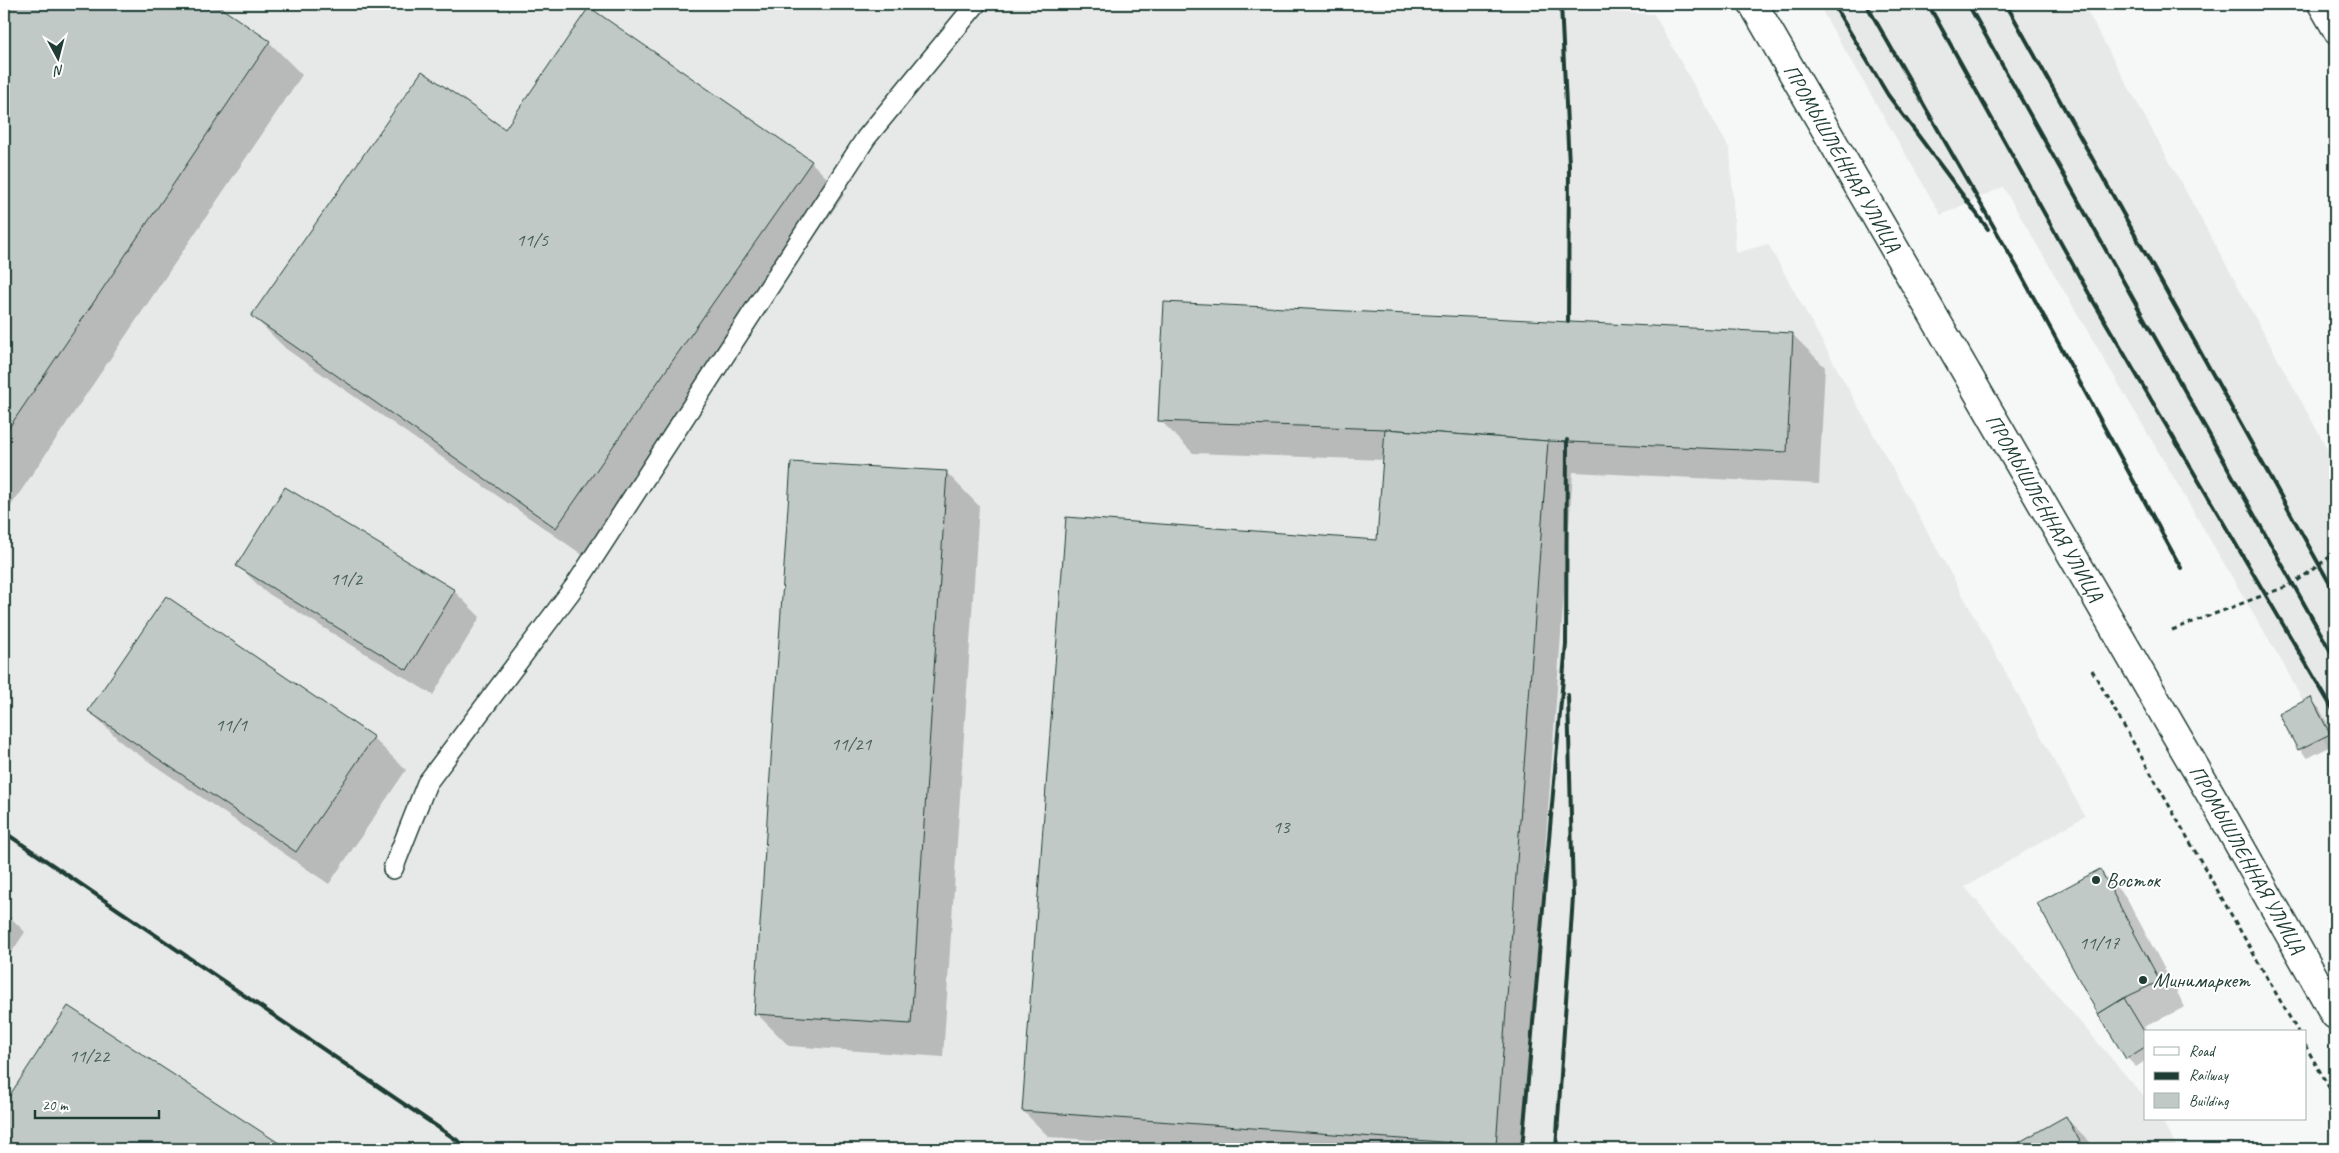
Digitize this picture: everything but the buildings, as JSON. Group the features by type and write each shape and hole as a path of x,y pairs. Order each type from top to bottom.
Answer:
{"street":[{"name":"ПРОМЫШЛЕННАЯ УЛИЦА","path":"1753,4 2205,785 2335,1014"}],"lane":[{"path":"393,869 427,783 575,586 866,138 976,4"},
{"path":"2317,4 2335,35"}],"path":[{"path":"2172,630 2293,584 2335,552"},
{"path":"2092,670 2297,1030"},
{"path":"2306,1047 2335,1098"}],"shaded area":[{"path":"4,4 1460,4 1654,14 1730,150 1736,253 1768,244 2085,816 1965,887 2144,1097 2144,1120 2162,1120 2178,1149 4,1149"},
{"path":"1818,4 2083,4 2335,463 2335,760 2286,669 2003,187 1941,215"}],"railway":[{"path":"1561,4 1569,165 1568,322"},
{"path":"1833,4 1888,95 1988,229"},
{"path":"1866,4 2018,269 2181,568"},
{"path":"1928,4 2092,299 2335,713"},
{"path":"1968,4 2335,659"},
{"path":"2006,4 2335,593"},
{"path":"1522,1149 1566,644 1567,440"},
{"path":"1556,1149 1573,897 1568,695"},
{"path":"4,832 470,1149"},
{"path":"1450,1143 1450,1149"}],"place":[{"name":"Восток","path":"2096,880"},
{"name":"Минимаркет","path":"2143,980"}]}
